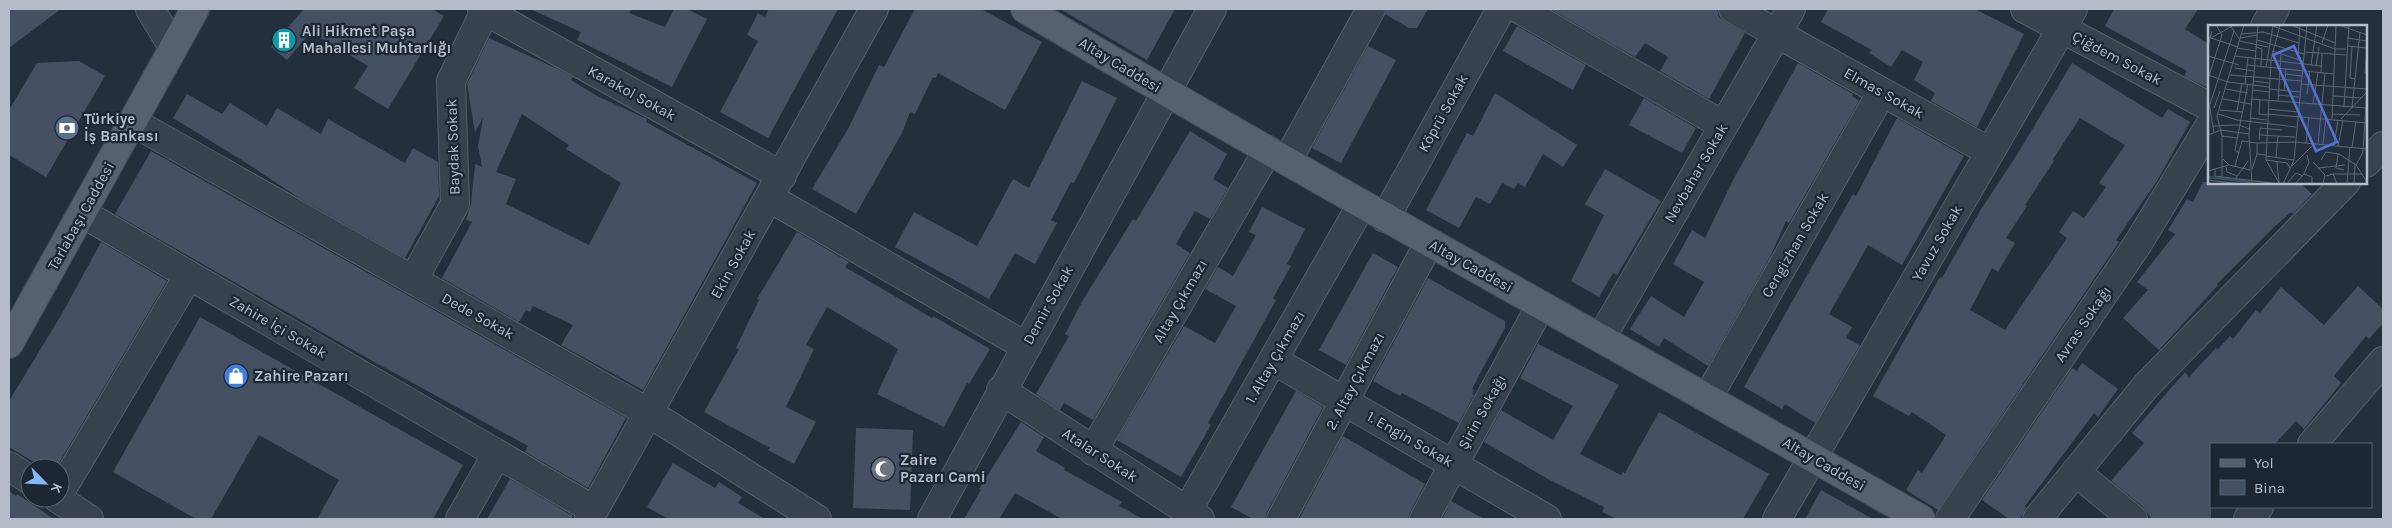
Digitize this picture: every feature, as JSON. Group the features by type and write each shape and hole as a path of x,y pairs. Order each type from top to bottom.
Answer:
{"main road":[{"name":"Tarlabaşı Caddesi","path":"9,344 134,122 195,9"},
{"name":"Altay Caddesi","path":"1025,9 1429,243 1602,338 1920,519"}],"street":[{"path":"150,9 173,47"},
{"name":"Ekin Sokak","path":"592,515 874,9"},
{"name":"Demir Sokak","path":"932,519 1025,346 1212,9"},
{"name":"Altay Çıkmazı","path":"1093,451 1371,9"},
{"name":"Köprü Sokak","path":"1386,218 1501,9"},
{"path":"1519,9 1724,124"},
{"path":"1733,9 1778,34"},
{"name":"Nevbahar Sokak","path":"1602,338 1791,9"},
{"name":"Çiğdem Sokak","path":"2025,9 2068,19 2208,106"},
{"path":"2266,25 2275,9"},
{"name":"Karakol Sokak","path":"483,10 776,187 1025,346"},
{"name":"Baydak Sokak","path":"413,280 455,204 450,81 483,10"},
{"name":"Yavuz Sokak","path":"1777,519 2068,19"},
{"name":"Elmas Sokak","path":"1778,34 1990,152"},
{"name":"Cengizhan Sokak","path":"1708,398 1882,92"},
{"name":"Dede Sokak","path":"134,122 649,413 817,519"},
{"name":"Avras Sokağı","path":"1950,519 2137,245 2208,128"},
{"path":"2367,162 2383,146"},
{"path":"2037,519 2146,386 2344,184"},
{"name":"1. Altay Çıkmazı","path":"1194,515 1273,360 1362,204"},
{"name":"Zahire İçi Sokak","path":"82,213 497,454 592,515"},
{"name":"2. Altay Çıkmazı","path":"1281,519 1429,243"},
{"path":"70,475 189,275"},
{"name":"Şirin Sokağı","path":"1424,519 1541,305"},
{"name":"1. Engin Sokak","path":"1273,360 1547,519"},
{"path":"2313,443 2383,361"},
{"name":"Atalar Sokak","path":"1001,390 1194,515"},
{"path":"460,519 497,454"},
{"path":"9,466 20,473"},
{"path":"2076,472 2133,519"},
{"path":"70,507 89,519"},
{"path":"2248,519 2258,508"}],"building":[{"path":"9,9 61,9 9,48"},
{"path":"304,9 432,9 444,16 388,109 354,88 368,66 311,32 287,60 271,47"},
{"path":"530,9 631,9 629,13 665,27 674,9 687,9 707,19 672,87 577,40 581,32"},
{"path":"769,9 838,9 768,138 720,112 758,41 747,35 758,13 765,17"},
{"path":"915,9 981,9 1042,42 1005,110 938,73 936,78 933,77 915,114 910,112 902,133 856,214 812,189 848,129 879,65 884,67"},
{"path":"1060,9 1175,9 1147,60"},
{"path":"1387,9 1428,9 1417,28 1409,28 1385,14"},
{"path":"1550,9 1717,9 1719,17 1745,33 1709,99 1660,71 1668,57 1645,43 1635,57"},
{"path":"1828,9 1975,9 2024,34 1977,127 1931,101 1935,93 1914,80 1923,62 1902,50 1891,67 1869,53 1872,50 1821,22"},
{"path":"2114,9 2198,9 2185,29 2208,44 2208,88 2184,76 2187,71 2105,26"},
{"path":"1517,26 1586,65 1573,90 1503,51"},
{"path":"489,38 573,77 571,80 597,96 647,119 646,122 757,183 643,390 561,345 573,325 533,306 530,312 526,310 519,322 442,278 472,222 466,220 471,204 475,164 482,167 478,146 483,118 475,132 467,84","holes":["522,114 569,145 566,149 621,183 589,245 506,204 516,179 496,172"]},
{"path":"1368,46 1396,60 1341,163 1312,148"},
{"path":"79,61 105,76 46,177 9,155 9,110 37,63"},
{"path":"1798,63 1853,94 1852,96 1859,101 1789,223 1786,221 1770,257 1708,366 1664,338 1659,347 1630,329 1651,296 1684,317 1704,282 1673,264 1692,230 1705,238 1732,182"},
{"path":"2072,63 2162,118 2168,109 2190,122 2157,181 2116,240 2119,242 1938,510 1906,490 1918,470 1922,473 1946,435 1912,412 1909,416 1873,396 1940,277 1942,278 1980,211 2018,153","holes":["2080,118 2125,145 2099,183 2106,187 2084,218 2073,211 2059,232 2067,238 2005,330 1970,310 1992,268 1998,272 2015,243 2006,238"]},
{"path":"1082,81 1117,98 1074,183 1071,182 1051,220 1057,223 1035,264 1015,253 989,299 895,247 914,212 977,246 1013,179 1029,188"},
{"path":"1495,93 1577,145 1563,167 1543,154 1525,187 1518,183 1514,189 1502,183 1490,204 1476,197 1459,228 1426,210 1467,133 1473,136"},
{"path":"187,94 222,114 230,103 267,126 277,108 321,134 328,119 405,163 413,148 438,162 439,196 405,258 299,198 173,118"},
{"path":"1644,98 1696,128 1682,153 1629,125"},
{"path":"1897,118 1964,156 1902,265 1868,245 1829,314 1852,327 1846,338 1860,345 1815,423 1785,404 1782,409 1744,387 1853,194 1856,196"},
{"path":"1190,131 1227,154 1213,179 1228,188 1210,219 1195,211 1176,244 1190,253 1093,420 1064,403 1060,410 1036,394 1069,336 1065,334 1083,300 1133,219 1136,221"},
{"path":"151,151 626,418 588,488 525,452 528,446 369,359 115,214"},
{"path":"1605,169 1661,201 1617,275 1613,273 1599,297 1571,281 1604,215 1585,204"},
{"path":"2203,182 2208,182 2208,184 2301,184 2312,194 2293,214 2291,212 2274,227 2217,284 2159,350 2123,318 2148,290 2137,282 2175,234 2168,230 2187,199 2193,202"},
{"path":"1262,207 1305,229 1287,264 1291,266 1273,298 1276,300 1208,423 1211,425 1181,477 1117,440 1184,326 1215,343 1236,306 1205,289 1218,267 1233,276 1256,235 1249,232"},
{"path":"797,232 849,262 845,267 932,318 933,316 990,349 969,384 967,383 944,427 877,394 898,349 827,307 806,345 814,349 786,407 816,422 794,464 768,450 770,448 704,412 739,349 736,348 759,300 757,299"},
{"path":"101,242 167,281 62,458 27,458 9,447 9,401 63,312"},
{"path":"1373,253 1398,267 1346,365 1319,350"},
{"path":"1428,278 1505,321 1505,328 1472,389 1474,390 1472,394 1474,395 1459,423 1402,393 1400,396 1373,381"},
{"path":"2358,286 2383,309 2383,323 2369,339 2366,336 2334,376 2341,383 2304,429 2296,421 2276,443 2210,443 2211,519 2152,519 2143,507 2111,481 2144,443 2132,433 2185,372 2189,377 2216,348 2217,350 2230,336 2233,339 2256,310 2260,313 2281,287 2324,325"},
{"name":"Zahire Pazarı","path":"200,317 463,465 433,519 317,519 339,480 259,435 211,519 196,519 113,472"},
{"path":"1538,344 1619,385 1580,454 1621,475 1623,472 1625,473 1659,412 1769,474 1743,519 1617,519 1602,512 1604,507 1548,479 1484,442 1501,410 1553,440 1573,406 1520,378"},
{"path":"2082,363 2118,389 2098,417 2094,413 2025,506 2020,519 2009,519 1982,500 2072,368 2077,371"},
{"path":"1296,391 1323,407 1265,519 1253,519 1231,507"},
{"path":"1021,422 1044,437 1036,451 1065,468 1064,470 1122,502 1119,506 1143,519 1062,519 1015,493 999,519 964,519 981,490 979,489"},
{"name":"Zaire Pazarı Cami","path":"856,428 913,430 910,510 853,508"},
{"path":"1343,436 1425,484 1408,519 1299,519"},
{"path":"673,463 715,488 719,482 742,497 738,503 765,519 668,519 647,507"},
{"path":"510,479 573,516 571,519 487,519"},
{"path":"1821,490 1873,519 1805,519"},
{"path":"9,491 16,496 17,494 20,496 20,508 38,508 54,519 9,519"},
{"path":"1451,501 1484,519 1442,519"}],"place":[{"name":"Ali Hikmet Paşa Mahallesi Muhtarlığı","path":"284,40"},
{"name":"Türkiye İş Bankası","path":"67,128"},
{"name":"Zahire Pazarı","path":"236,376"},
{"name":"Zaire Pazarı Cami","path":"883,469"}]}
